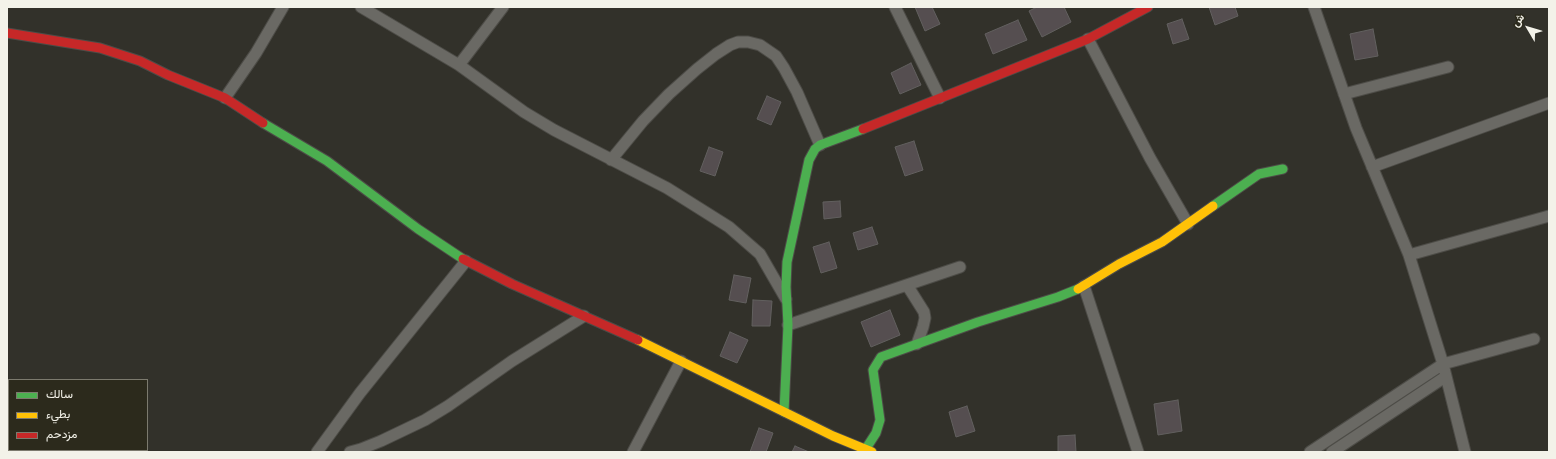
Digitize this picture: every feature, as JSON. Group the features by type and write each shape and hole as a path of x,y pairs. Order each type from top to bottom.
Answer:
{"street":[{"path":"225,98 256,53 283,7"},
{"path":"361,7 459,65 524,112 554,130 667,188 729,227 760,254 787,300"},
{"path":"459,65 503,7"},
{"path":"895,7 940,98"},
{"path":"1314,7 1344,94 1372,168 1409,255 1443,364 1445,377 1465,452"},
{"path":"784,412 788,325 787,262 798,204 809,160 815,149 820,145 878,124 1088,40 1146,8"},
{"path":"7,33 100,48 122,54 168,75 225,98 258,120 326,161 418,229 466,261 512,284 619,331 784,412 869,451 880,420 873,370 881,357 889,353 1058,297 1084,286 1118,264 1162,242 1259,174 1283,169"},
{"path":"1088,40 1150,158 1188,224"},
{"path":"611,160 669,94 697,68 730,44 738,42 748,42 760,45 776,56 797,92 820,145"},
{"path":"1344,94 1448,67"},
{"path":"1372,168 1549,103"},
{"path":"1409,255 1549,216"},
{"path":"317,452 360,393 466,261"},
{"path":"788,325 960,267"},
{"path":"907,285 921,305 925,318 916,344"},
{"path":"1084,286 1138,452"},
{"path":"350,452 381,441 425,420 448,406 512,361 584,316"},
{"path":"1332,452 1361,425 1443,364 1534,339"},
{"path":"633,452 681,361"},
{"path":"1310,452 1445,377"}],"building":[{"path":"915,7 932,7 940,24 925,31"},
{"path":"1037,7 1064,7 1071,22 1042,37 1029,11"},
{"path":"1209,7 1235,7 1238,16 1215,25"},
{"path":"1182,19 1189,39 1173,44 1167,24"},
{"path":"1018,20 1027,40 993,54 985,34"},
{"path":"1373,29 1378,56 1355,60 1350,34"},
{"path":"911,63 921,85 900,94 891,73"},
{"path":"767,96 781,102 771,125 757,119"},
{"path":"914,141 923,170 905,176 895,147"},
{"path":"709,147 723,152 715,176 700,171"},
{"path":"840,201 841,217 824,219 823,202"},
{"path":"872,227 878,244 858,250 853,233"},
{"path":"829,242 837,268 821,273 813,247"},
{"path":"734,275 751,278 746,303 729,300"},
{"path":"753,300 772,301 770,326 752,326"},
{"path":"890,310 900,335 871,347 861,322"},
{"path":"730,332 748,340 737,363 720,356"},
{"path":"1178,400 1182,431 1158,435 1154,404"},
{"path":"967,406 975,431 956,437 949,412"},
{"path":"759,428 773,433 766,452 750,452"},
{"path":"1075,435 1076,452 1058,452 1058,436"},
{"path":"795,446 809,452 792,452"}],"traffic: fast":[{"path":"263,123 327,161 418,229 463,259"},
{"path":"784,412 788,325 786,287 787,262 809,160 815,149 820,145 863,129"},
{"path":"1213,206 1259,174 1283,169"},
{"path":"865,450 876,433 880,420 873,370 881,357 978,322 1058,297 1078,289"}],"traffic: slow":[{"path":"1078,289 1119,264 1162,242 1213,206"},
{"path":"638,340 833,436 872,452"}],"traffic: jam":[{"path":"863,129 1088,39 1148,7"},
{"path":"7,33 100,48 140,61 168,75 225,98 263,123"},
{"path":"463,259 512,284 638,340"}]}
